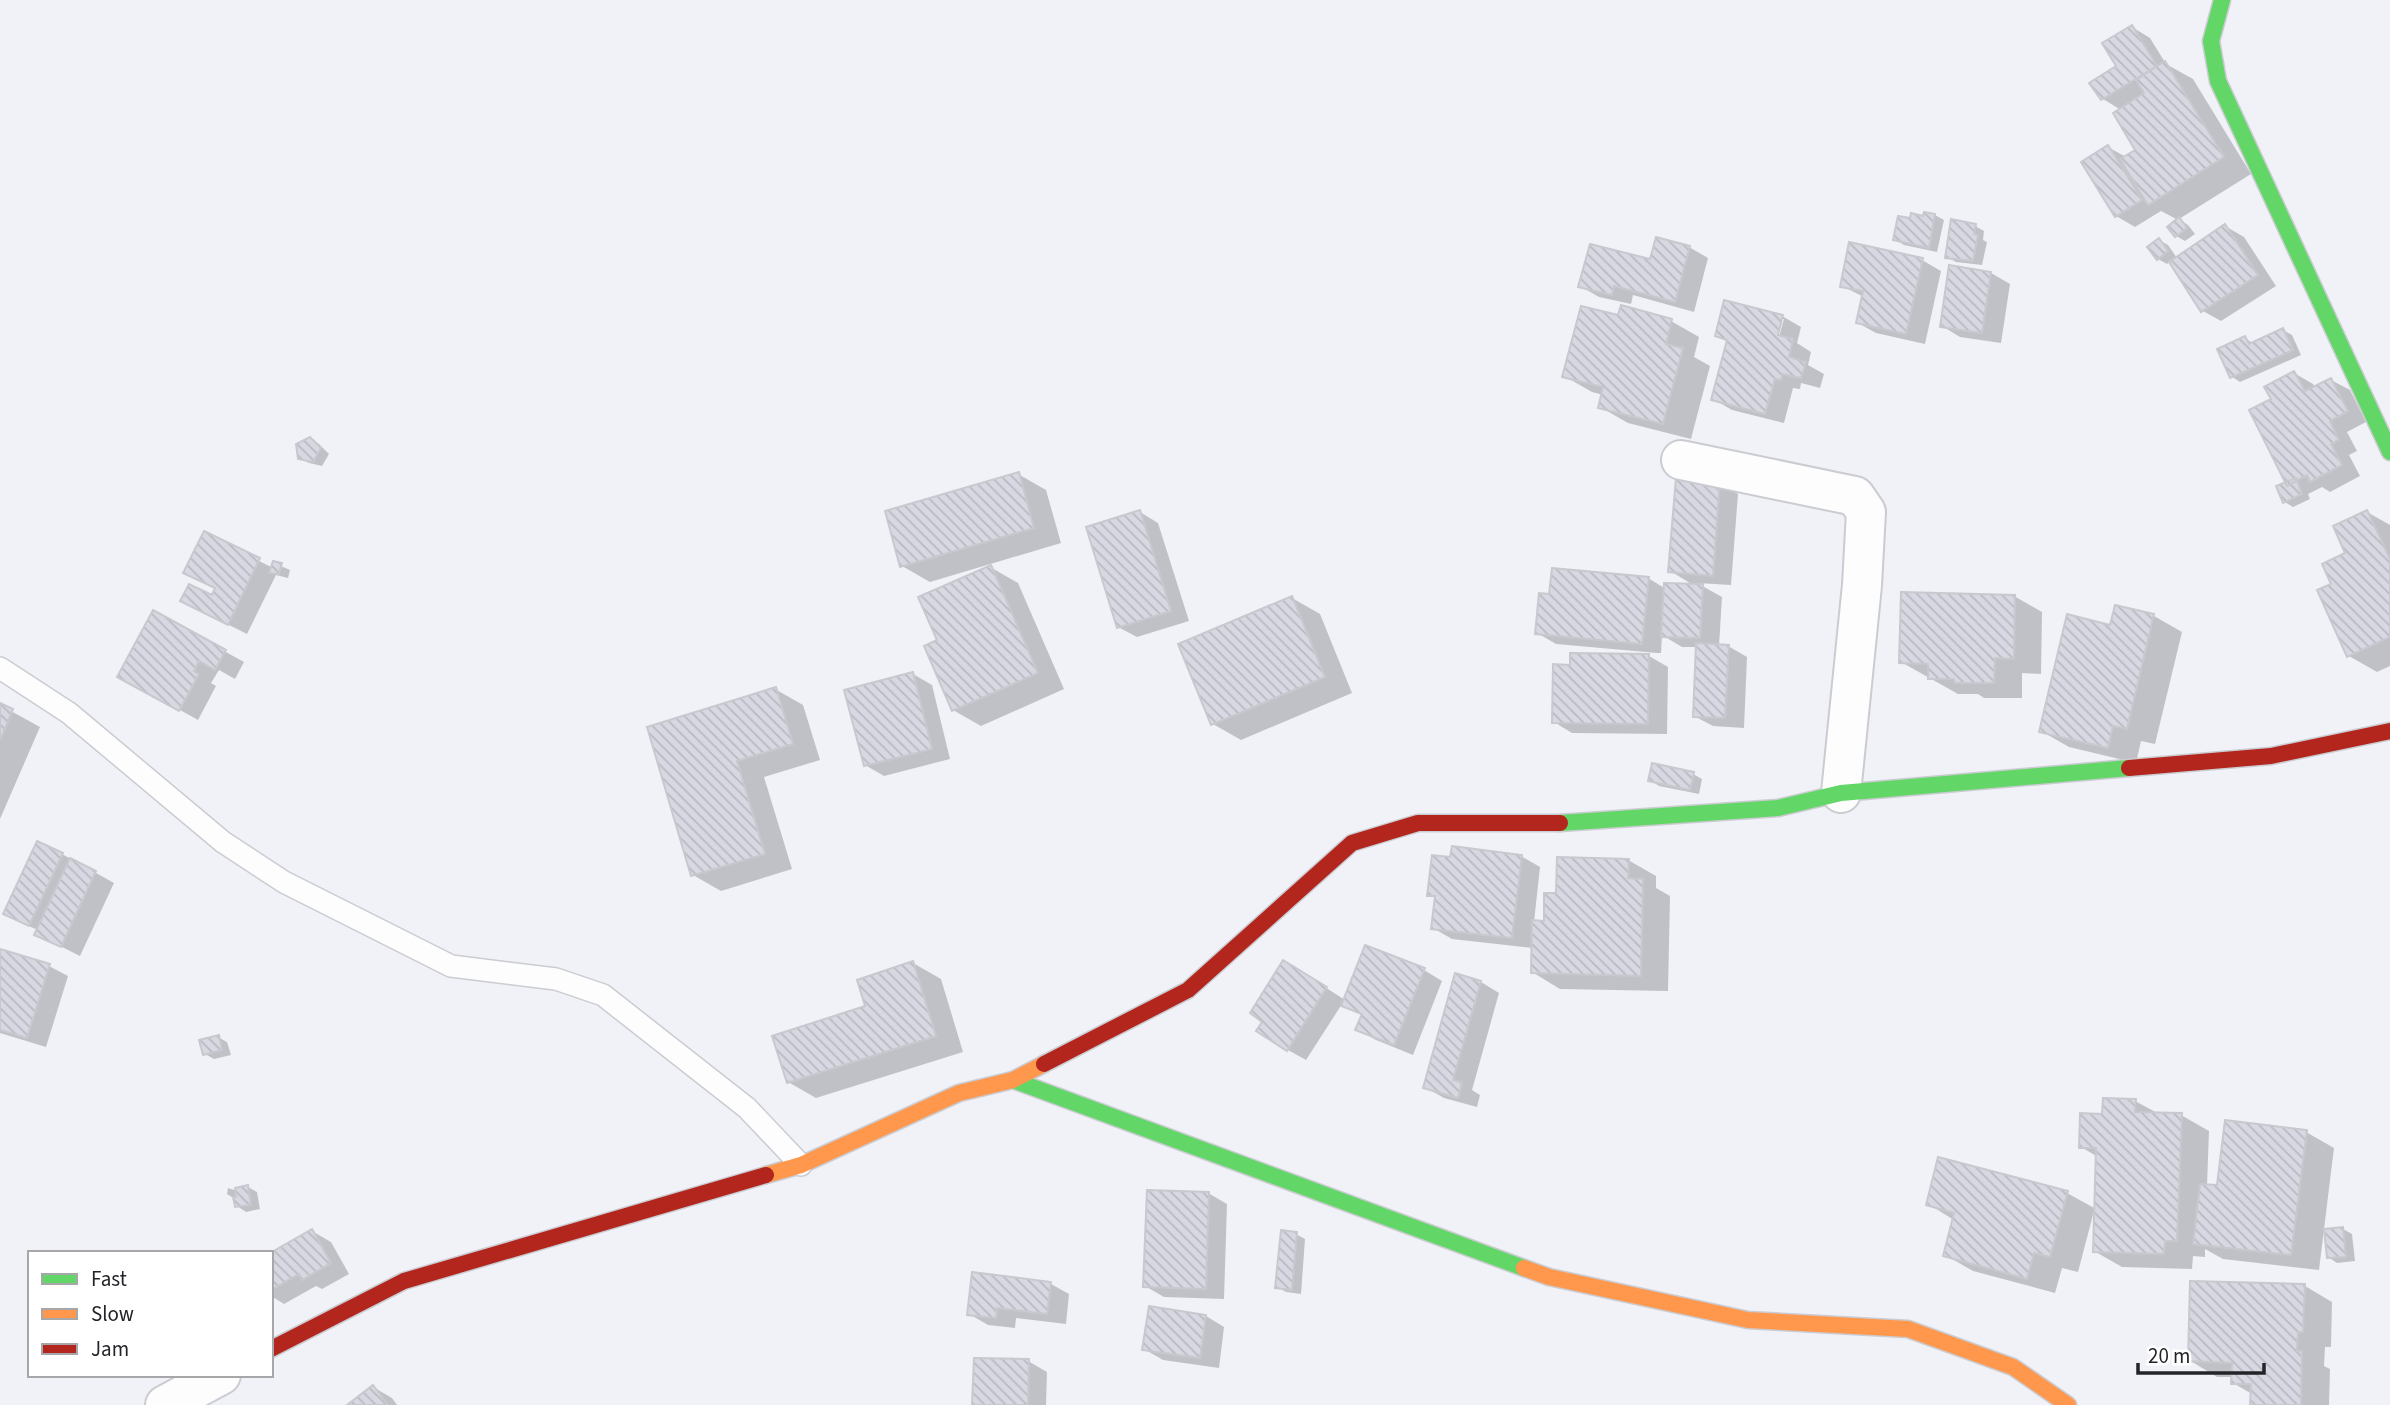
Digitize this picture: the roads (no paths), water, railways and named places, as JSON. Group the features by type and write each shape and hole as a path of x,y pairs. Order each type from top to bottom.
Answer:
{"street":[{"path":"2222,0 2211,41 2218,81 2390,452"},
{"path":"1681,460 1855,496 1866,512 1862,585 1841,793"},
{"path":"273,1348 404,1281 801,1165 958,1093 1013,1080 1188,990 1352,843 1418,823 1538,825 1778,808 1841,793 2271,756 2390,731"},
{"path":"1013,1080 1549,1277 1748,1320 1908,1329 2013,1367 2068,1405"},
{"path":"166,1405 217,1377"}],"lane":[{"path":"0,668 69,713 223,842 284,882 451,967 556,979 603,995 747,1108 801,1165"}]}
